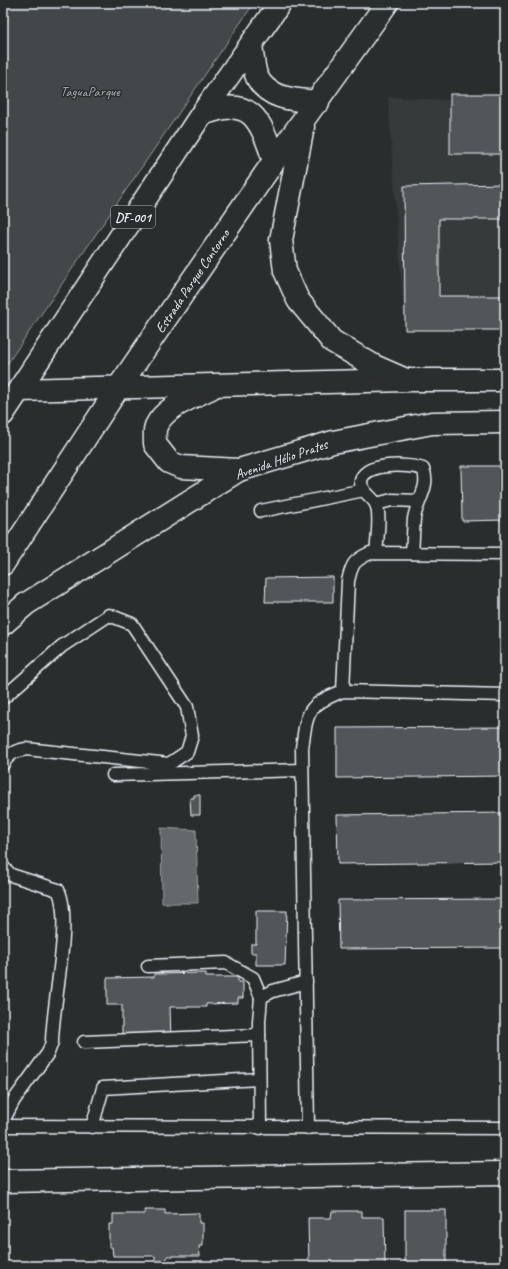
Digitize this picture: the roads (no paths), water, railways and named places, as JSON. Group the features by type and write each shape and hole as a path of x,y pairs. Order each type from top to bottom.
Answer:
{"main road":[{"name":"DF-001","path":"3,414 201,115 280,3"},
{"name":"Estrada Parque Contorno","path":"3,564 118,388 274,161 304,122 388,3"},
{"path":"251,46 257,77 272,93 294,100 318,102"},
{"path":"201,115 228,106 237,107 249,113 263,130 274,161"},
{"path":"304,122 281,240 285,271 298,300 332,341 374,366 406,380"},
{"path":"19,390 406,380 505,380"},
{"path":"216,386 171,408 161,418 156,427 155,444 169,462 181,467 239,470"},
{"name":"Avenida Hélio Prates","path":"3,624 26,604 239,470 333,442 386,432 432,424 505,422"},
{"path":"3,1181 505,1173"}],"lane":[{"path":"376,554 376,504 364,490 361,484 361,479 366,472 385,466 417,467 423,469 426,476 425,488 418,501 414,518 412,553"},
{"path":"261,511 364,490"},
{"path":"376,504 392,500 418,501"},
{"path":"343,691 348,581 353,564 364,556 376,554 505,554"},
{"path":"3,698 62,646 109,615 132,624 187,708 192,736 187,752 169,764 26,749 14,752 4,760"},
{"path":"308,1128 302,770 302,748 306,717 321,700 343,691 505,695"},
{"path":"112,775 302,770"},
{"path":"3,867 11,875 58,890 62,898 63,937 52,1029 52,1042 48,1053 14,1100 3,1121"},
{"path":"148,966 226,963 253,978 261,997 259,1035 260,1128"},
{"path":"261,997 273,991 306,982"},
{"path":"84,1042 259,1035"},
{"path":"92,1127 104,1088 259,1079"},
{"path":"3,1126 505,1128"}],"park label":[{"name":"TaguaParque","path":"90,91"}]}
